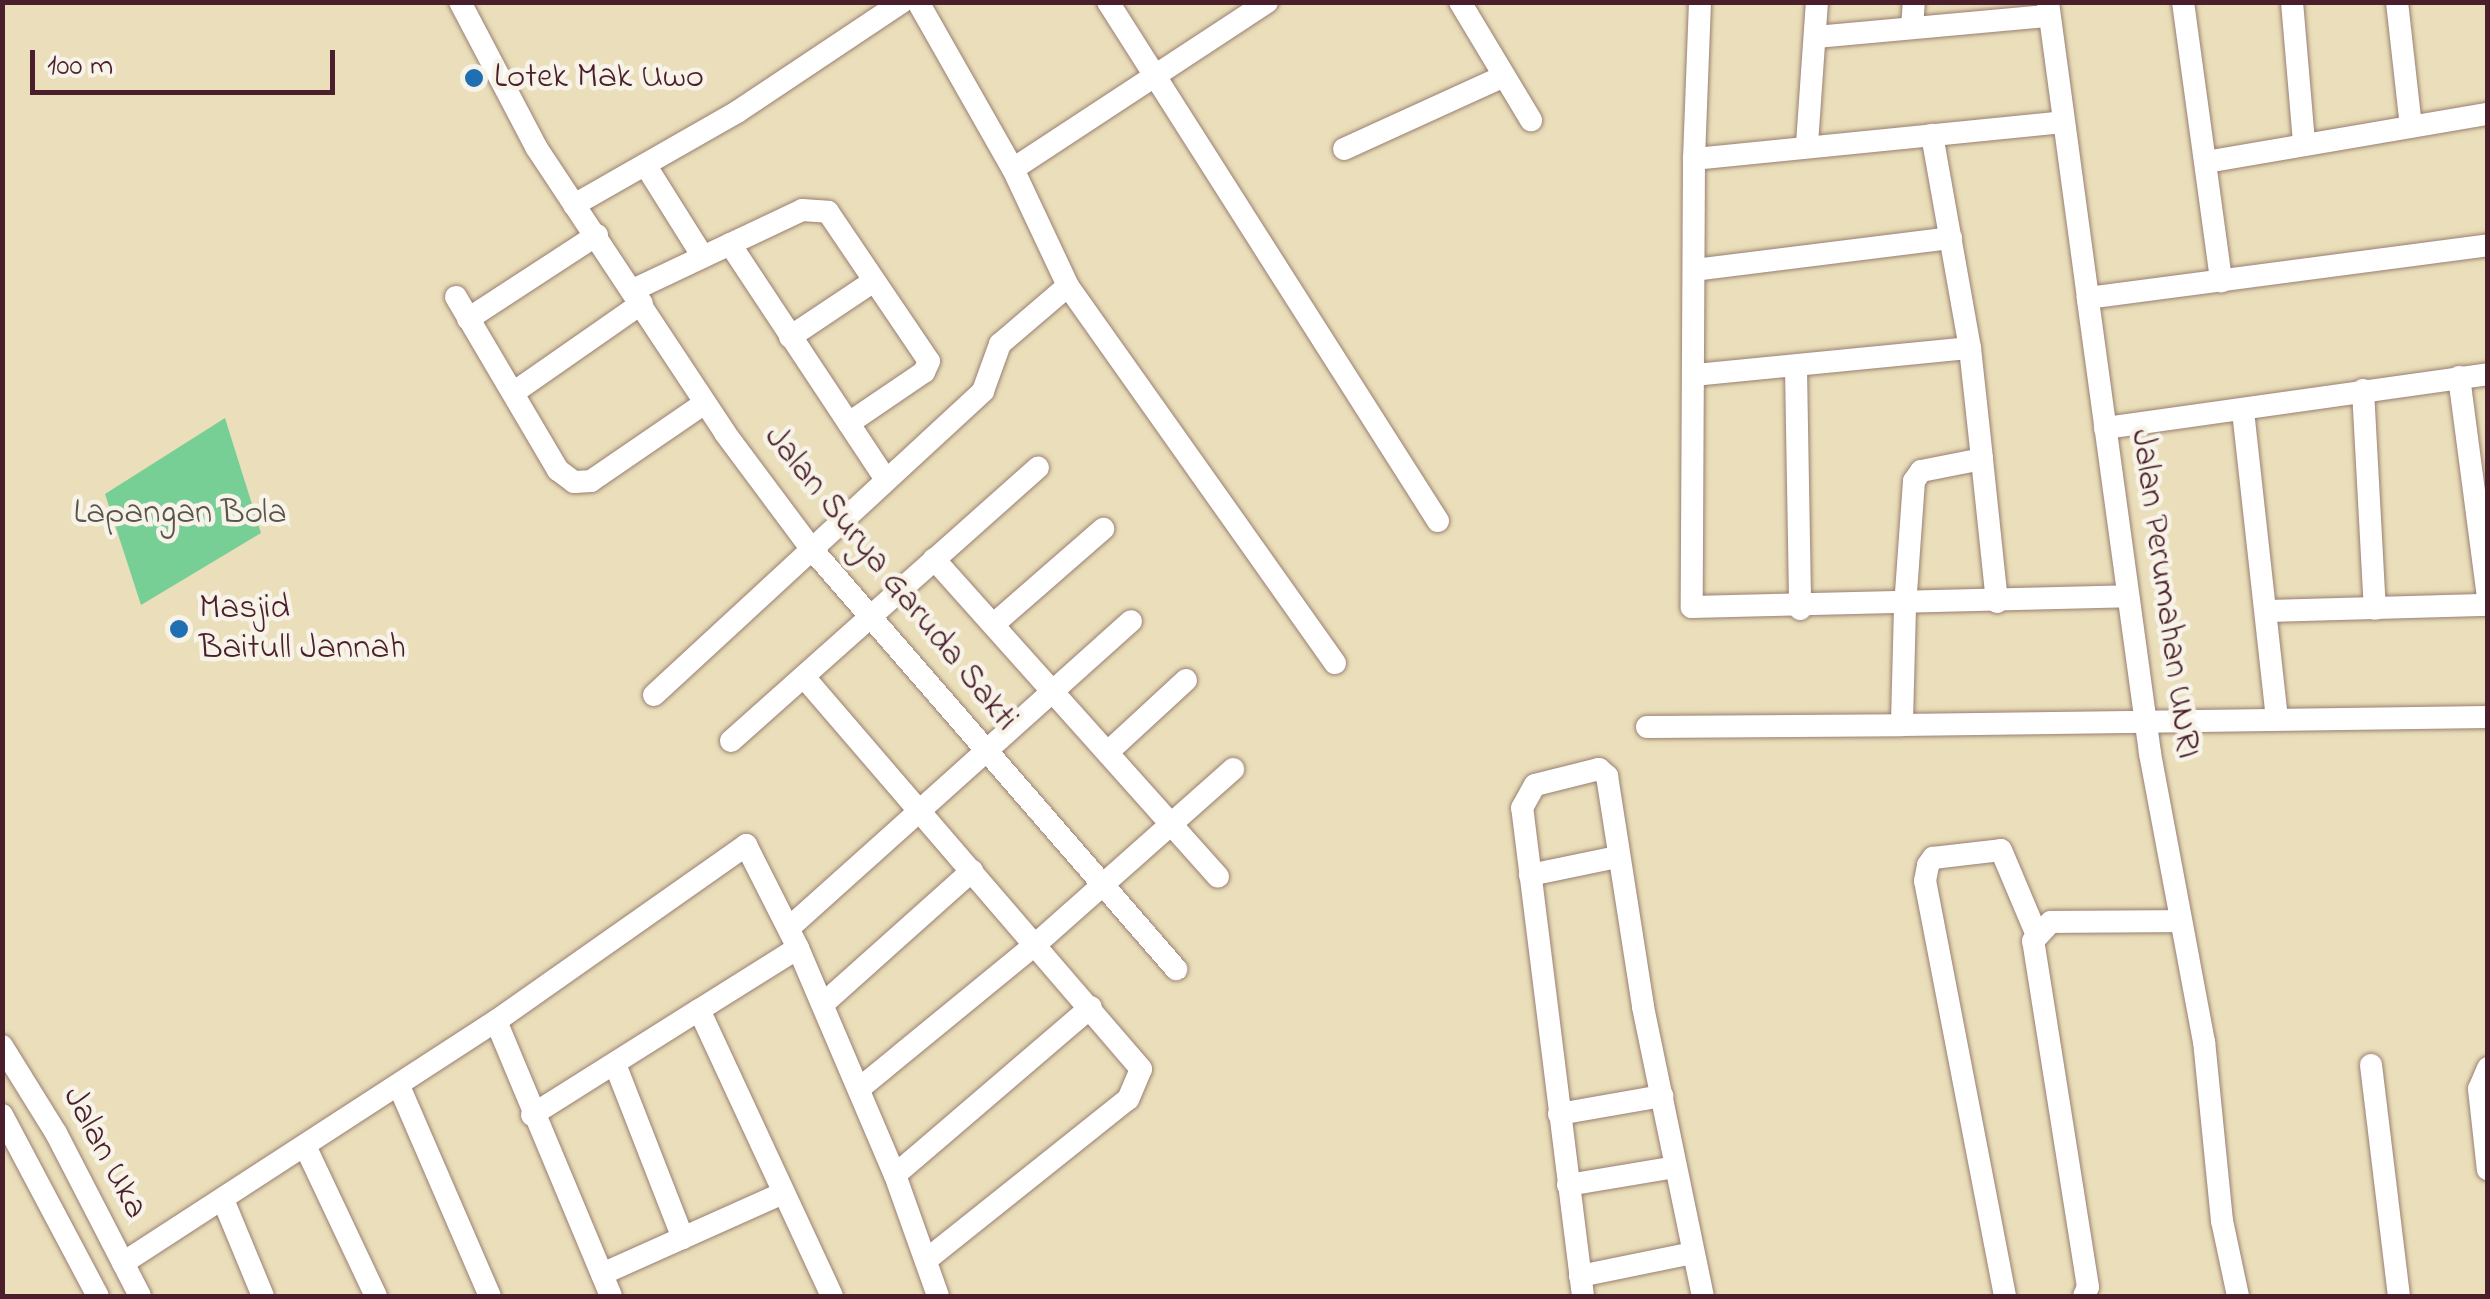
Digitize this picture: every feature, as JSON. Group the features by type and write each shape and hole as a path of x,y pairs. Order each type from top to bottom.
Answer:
{"street":[{"name":"Jalan Surya Garuda Sakti","path":"460,2 574,205 598,235 705,403 810,547 1176,969"},
{"path":"574,205 819,62 902,2"},
{"path":"918,2 1013,169 1068,286 1334,663"},
{"path":"1108,2 1438,521"},
{"path":"1013,169 1267,2"},
{"path":"1460,2 1531,120"},
{"path":"1700,2 1694,158 1690,604 1800,609 2128,596"},
{"path":"1807,144 1817,2"},
{"path":"1912,28 1914,2"},
{"path":"2183,2 2221,280"},
{"path":"2292,2 2304,142"},
{"path":"2397,2 2411,126"},
{"path":"1816,38 2048,9"},
{"name":"Jalan Perumahan UNRI","path":"2048,9 2146,720 2181,920 2238,1296"},
{"path":"1344,149 1504,76"},
{"path":"2206,162 2304,142 2488,114"},
{"path":"1694,158 2062,122"},
{"path":"1932,135 1970,348 1996,602"},
{"path":"646,166 703,257"},
{"path":"512,393 638,297 703,257 818,208 835,218 929,365 849,423"},
{"path":"468,319 598,235"},
{"path":"1694,270 1951,238"},
{"path":"730,244 886,480"},
{"path":"2088,298 2488,245"},
{"path":"790,336 874,281"},
{"path":"654,695 991,381 995,354 1006,337 1068,286"},
{"path":"456,297 558,470 582,484 705,403"},
{"path":"1694,375 1796,370 1970,348"},
{"path":"1796,370 1800,609"},
{"path":"2105,428 2488,374"},
{"path":"2270,610 2488,602 2459,377"},
{"path":"2363,390 2375,609"},
{"path":"2243,411 2270,610 2277,718"},
{"path":"1902,725 1905,607 1916,476 1982,459"},
{"path":"730,741 1038,467"},
{"path":"994,624 1103,529"},
{"path":"934,560 1218,877"},
{"path":"532,1115 698,1010 794,937 919,810 1131,621"},
{"path":"804,677 1137,1060 1136,1089 926,1260"},
{"path":"1108,752 1186,680"},
{"path":"1646,727 2488,717"},
{"path":"1693,1252 1582,1286 1530,875 1525,795 1544,782 1599,768 1607,776 1617,857 1703,1296"},
{"path":"860,1088 1035,945 1233,769"},
{"path":"123,1263 224,1202 496,1021 746,846 794,937 860,1088 926,1260 932,1295"},
{"path":"2005,1296 1925,881 1932,858 2001,850 2036,933 2032,951 2088,1287 2084,1296"},
{"path":"1530,875 1617,857"},
{"path":"824,1004 972,870"},
{"path":"2036,933 2051,922 2181,920"},
{"path":"895,1176 1092,1006"},
{"path":"698,1010 832,1296"},
{"path":"496,1021 532,1115 611,1296"},
{"name":"Jalan Uka","path":"2,1046 56,1133 140,1296"},
{"path":"615,1064 683,1238"},
{"path":"2370,1065 2399,1296"},
{"path":"2488,1068 2478,1089 2488,1170"},
{"path":"398,1086 490,1296"},
{"path":"1560,1114 1662,1096"},
{"path":"2,1115 98,1296"},
{"path":"22,1149 56,1133"},
{"path":"306,1148 376,1296"},
{"path":"1568,1185 1676,1167"},
{"path":"602,1274 781,1194"},
{"path":"224,1202 263,1296"},
{"path":"63,1228 95,1208"}],"green space":[{"name":"Lapangan Bola","path":"225,418 261,533 141,605 105,494"}],"place":[{"name":"Lotek Mak Uwo","path":"474,78"},
{"name":"Masjid Baitull Jannah","path":"179,629"}]}
